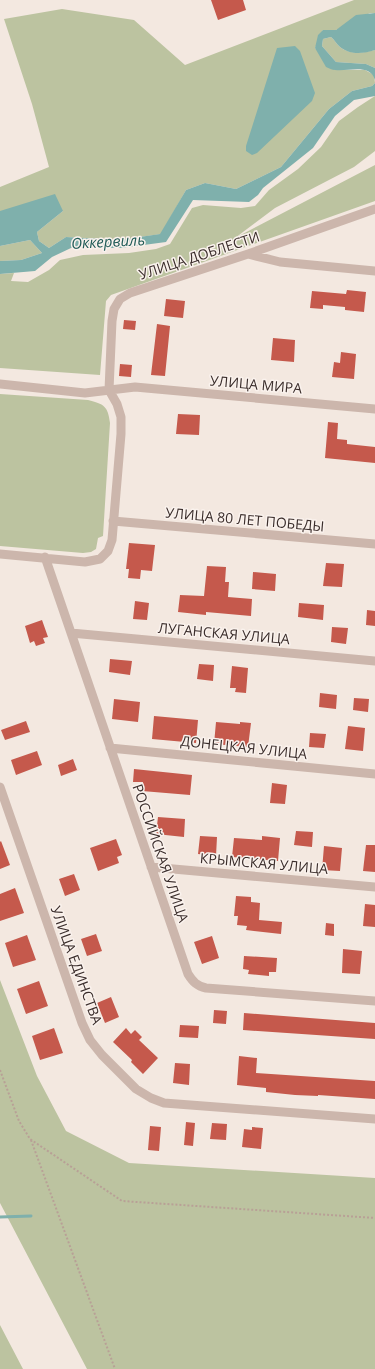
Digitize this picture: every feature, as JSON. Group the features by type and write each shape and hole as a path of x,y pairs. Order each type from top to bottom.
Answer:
{"street":[{"name":"УЛИЦА ДОБЛЕСТИ","path":"109,390 112,320 114,309 120,299 130,293 248,254 375,209"},
{"path":"248,254 280,262 375,271"},
{"name":"УЛИЦА МИРА","path":"0,384 84,393 135,387 375,409"},
{"path":"0,554 45,557 85,562 100,558 108,551 112,540 121,417 117,404 109,390"},
{"name":"УЛИЦА 80 ЛЕТ ПОБЕДЫ","path":"113,521 375,544"},
{"name":"РОССИЙСКАЯ УЛИЦА","path":"45,557 188,974 192,981 199,986 206,988 375,1001"},
{"name":"ЛУГАНСКАЯ УЛИЦА","path":"71,633 375,661"},
{"name":"ДОНЕЦКАЯ УЛИЦА","path":"110,748 375,774"},
{"name":"УЛИЦА ЕДИНСТВА","path":"0,787 82,1024 90,1040 102,1055 136,1089 151,1098 164,1103 375,1119"},
{"name":"КРЫМСКАЯ УЛИЦА","path":"151,867 375,887"}],"path":[{"path":"0,1070 19,1121 30,1139 115,1369"},
{"path":"30,1139 122,1201 375,1218"}],"green space":[{"path":"354,0 375,0 375,13 370,13 336,30 323,30 315,48 335,70 365,70 374,75 375,83 372,86 352,91 329,109 281,167 236,189 205,183 186,190 161,234 119,240 66,237 49,248 39,241 37,232 63,211 0,211 0,187 49,167 32,104 4,19 62,9 134,20 185,65"},
{"path":"331,37 344,50 361,52 375,50 375,68 366,64 336,62 322,46 323,39"},
{"path":"375,96 375,151 354,167 275,208 235,238 375,165 375,201 111,295 106,301 100,375 0,368 0,274 14,273 11,281 28,282 49,270 60,260 83,255 129,253 156,249 170,244 192,208 203,205 241,208 255,206 269,190 298,169 321,147 339,121"},
{"path":"30,240 42,253 21,260 0,261 0,246"},
{"path":"0,394 88,400 98,403 106,409 110,423 103,536 98,538 96,549 91,552 83,553 0,546"},
{"path":"0,980 37,1076 66,1131 129,1163 375,1178 375,1369 87,1369 0,1203"},
{"path":"0,1325 23,1369 0,1369"}],"water":[{"path":"375,13 375,50 352,53 340,47 331,37 323,39 322,46 336,62 366,64 375,68 375,80 372,75 364,70 335,70 326,67 315,48 318,35 323,30 336,30 356,15"},
{"path":"295,46 300,51 315,93 312,101 257,153 252,155 246,151 246,146 277,48"},
{"name":"Оккервиль","path":"375,83 375,96 354,100 335,116 313,148 263,188 258,195 249,202 193,200 166,242 121,248 71,248 52,257 35,271 0,274 0,261 21,260 42,253 30,240 0,246 0,211 55,194 63,211 37,232 39,241 49,248 66,237 119,240 160,234 186,190 205,183 236,189 281,167 329,109 352,91 372,86"}],"building":[{"path":"211,0 243,0 246,10 218,20"},
{"path":"347,290 366,292 364,312 345,310 345,307 323,305 323,309 310,308 312,291 346,294"},
{"path":"166,299 185,301 183,318 164,316"},
{"path":"124,320 136,321 135,330 123,329"},
{"path":"157,324 170,326 165,376 151,375"},
{"path":"273,338 295,340 294,362 271,360"},
{"path":"341,352 356,354 354,379 332,377 334,362 340,363"},
{"path":"120,364 132,365 131,377 119,376"},
{"path":"178,414 200,415 199,435 176,434"},
{"path":"328,422 338,423 337,439 347,440 347,444 375,447 375,463 325,458"},
{"path":"129,543 155,545 152,571 141,570 140,579 128,578 129,569 126,569"},
{"path":"326,563 344,564 342,587 323,586"},
{"path":"207,566 226,567 225,582 229,582 228,597 252,599 251,616 206,612 206,615 178,612 180,595 204,596"},
{"path":"253,572 276,574 275,591 252,589"},
{"path":"135,601 149,603 147,620 133,619"},
{"path":"299,603 324,605 323,620 298,617"},
{"path":"367,610 375,611 375,626 366,625"},
{"path":"42,620 48,637 43,638 45,643 36,646 34,641 30,643 25,626"},
{"path":"332,627 348,628 346,644 331,642"},
{"path":"110,659 132,661 130,675 109,672"},
{"path":"199,664 214,665 213,681 197,679"},
{"path":"232,666 248,668 246,693 235,692 236,688 230,688"},
{"path":"320,693 337,695 336,709 319,707"},
{"path":"354,698 369,699 368,712 353,710"},
{"path":"114,699 140,702 138,722 112,719"},
{"path":"154,716 198,720 196,743 152,739"},
{"path":"26,721 30,732 5,740 1,730"},
{"path":"216,722 240,724 240,722 251,723 248,747 214,744"},
{"path":"348,726 365,728 363,751 345,749"},
{"path":"310,733 326,734 324,748 309,747"},
{"path":"37,751 42,765 16,775 11,760"},
{"path":"73,759 77,770 61,776 58,765"},
{"path":"134,769 192,775 190,795 142,791 143,782 133,782"},
{"path":"272,783 287,785 285,804 270,803"},
{"path":"158,817 185,819 184,837 156,834"},
{"path":"296,831 313,832 312,847 294,845"},
{"path":"200,836 217,837 216,856 198,854"},
{"path":"262,836 280,838 278,861 232,857 234,838 262,840"},
{"path":"116,839 122,855 117,857 119,863 98,871 90,848"},
{"path":"1,841 10,865 0,869 0,842"},
{"path":"366,845 375,845 375,872 363,871"},
{"path":"324,846 342,848 340,871 322,870"},
{"path":"74,874 80,890 65,896 59,879"},
{"path":"15,888 24,913 0,921 0,894"},
{"path":"236,896 251,897 251,902 260,903 259,920 282,922 281,934 246,930 247,926 237,925 238,916 234,916"},
{"path":"365,904 375,905 375,927 363,926"},
{"path":"326,923 334,924 334,936 325,935"},
{"path":"96,934 102,951 87,956 81,939"},
{"path":"27,935 36,960 13,967 5,943"},
{"path":"212,936 219,958 202,964 194,942"},
{"path":"343,949 362,951 360,974 342,973"},
{"path":"244,956 277,958 276,972 269,972 269,976 248,974 249,970 243,969"},
{"path":"39,981 48,1006 26,1014 17,989"},
{"path":"111,997 119,1017 105,1023 97,1003"},
{"path":"214,1010 227,1011 226,1024 213,1023"},
{"path":"244,1013 375,1023 375,1039 243,1030"},
{"path":"180,1025 199,1026 198,1038 179,1037"},
{"path":"54,1028 63,1053 40,1060 32,1036"},
{"path":"126,1028 131,1034 135,1030 142,1037 139,1040 158,1058 143,1074 131,1062 132,1060 113,1042"},
{"path":"239,1056 257,1058 256,1073 375,1081 375,1099 295,1095 266,1092 266,1088 237,1085"},
{"path":"175,1063 190,1064 189,1085 173,1083"},
{"path":"186,1122 195,1123 193,1146 184,1145"},
{"path":"212,1123 227,1124 226,1140 210,1139"},
{"path":"150,1126 161,1127 159,1151 148,1150"},
{"path":"252,1127 263,1128 261,1149 242,1147 244,1129 252,1130"}],"waterway":[{"path":"0,1217 31,1216"}]}
